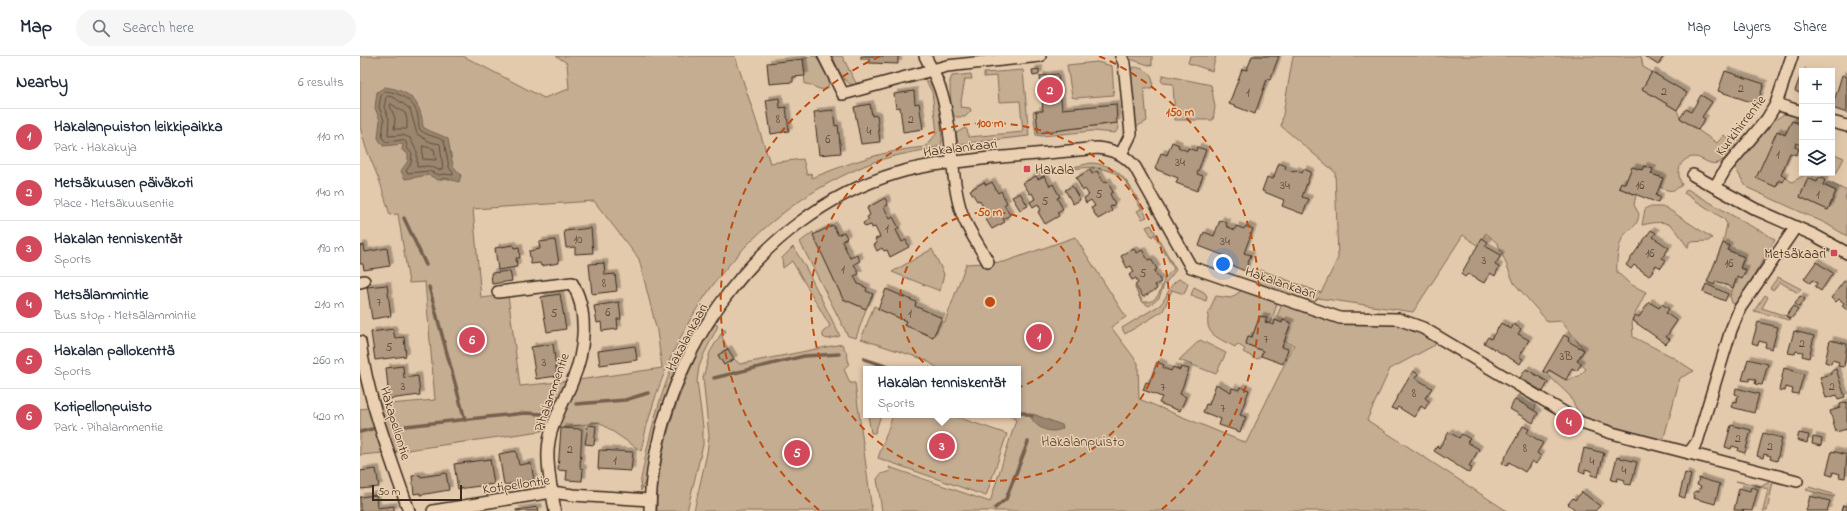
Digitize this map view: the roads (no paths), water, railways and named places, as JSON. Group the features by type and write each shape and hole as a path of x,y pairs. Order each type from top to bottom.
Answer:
{"street":[{"path":"824,56 843,94 947,66 1040,56"},
{"path":"925,56 932,69 943,99 951,162 959,205 963,218 988,262"},
{"path":"1121,56 1124,63 1130,134 1121,154"},
{"name":"Kurkihirrentie","path":"1715,188 1726,168 1767,119 1776,104 1792,56"},
{"path":"1776,104 1799,111"},
{"path":"1835,123 1847,126"},
{"name":"Hakalankaari","path":"650,506 661,436 668,408 702,333 746,270 789,230 808,216 849,192 898,173 951,162 1097,148 1110,150 1121,154 1135,167 1191,267 1340,318 1398,319 1423,328 1582,423 1612,433 1797,481"},
{"path":"1693,175 1715,188 1795,228 1814,235 1847,253"},
{"path":"1689,453 1697,442 1731,330 1740,308 1795,228"},
{"name":"Pihalammentie","path":"498,292 572,283 579,295 583,327 580,358 572,382 555,418 548,450 552,492"},
{"name":"Hakapellontie","path":"360,342 363,363 384,437 409,511"},
{"path":"552,492 555,511"},
{"name":"Kotipellontie","path":"433,511 552,492 650,506"}],"water":[{"path":"385,87 402,91 413,99 420,111 423,127 448,139 453,166 461,175 459,182 445,178 438,180 429,175 405,179 401,171 408,161 408,154 402,150 403,144 383,146 378,138 380,120 375,108 377,92"},
{"path":"1033,414 1062,425 1063,428 1054,431 1045,430 1033,421 1031,417"}],"waterway":[{"path":"404,218 426,265"},
{"path":"429,287 465,420"},
{"path":"714,378 804,356 839,354"},
{"path":"864,359 885,366"},
{"path":"576,404 625,400 648,393"},
{"path":"1021,412 1032,416"},
{"path":"396,427 525,413 542,414"},
{"path":"360,432 372,429"},
{"path":"995,508 1006,499 1028,442"}],"place":[{"name":"Metsäkuusen päiväkoti","path":"1050,90"},
{"name":"Hakala","path":"1027,169"},
{"name":"Metsäkaari","path":"1834,253"},
{"name":"Hakalanpuiston leikkipaikka","path":"1039,337"},
{"name":"Kotipellonpuisto","path":"472,340"},
{"name":"Metsälammintie","path":"1569,422"},
{"name":"Hakalan tenniskentät","path":"942,446"},
{"name":"Hakalan pallokenttä","path":"797,453"}],"park label":[{"name":"Hakalanpuisto","path":"1083,441"}]}
